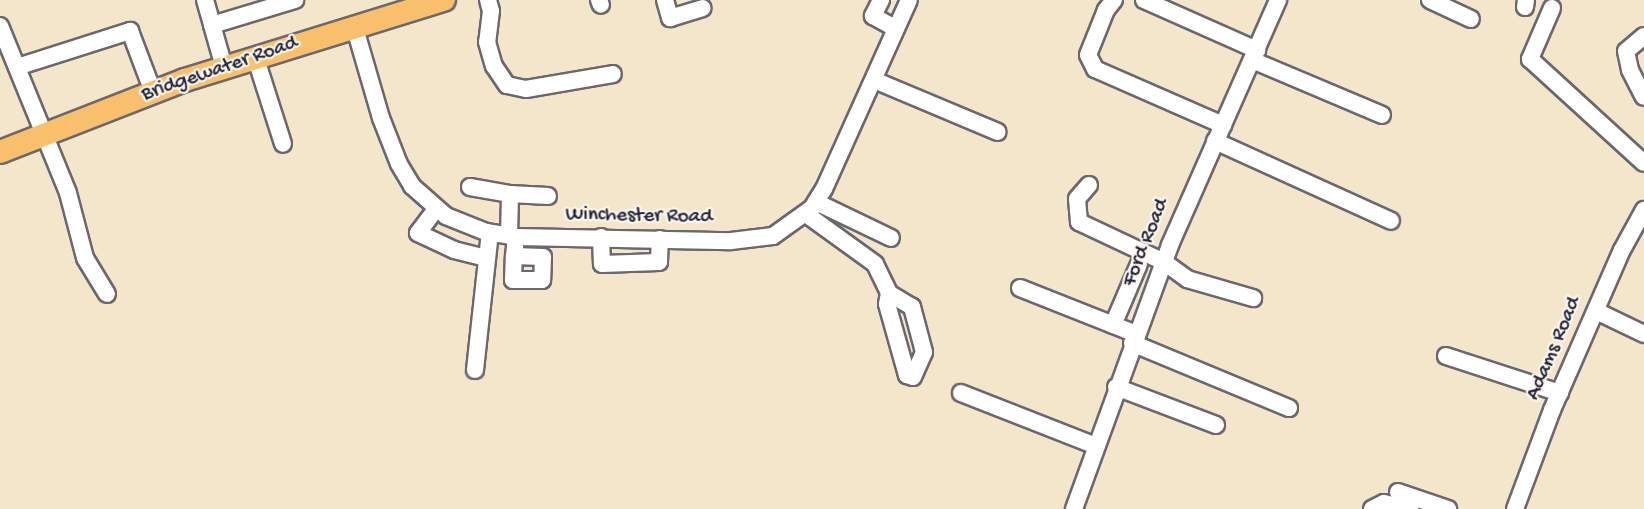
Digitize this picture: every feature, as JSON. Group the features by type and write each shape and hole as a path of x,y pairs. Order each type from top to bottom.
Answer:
{"main road":[{"name":"Bridgewater Road","path":"0,152 153,92 255,56 354,26 409,5 444,0"}],"street":[{"path":"205,0 224,67"},
{"path":"212,25 295,0"},
{"path":"488,0 491,11 487,42 494,66 507,85 526,89 613,74"},
{"path":"665,0 670,18 703,8"},
{"path":"881,0 873,16 896,29"},
{"name":"Winchester Road","path":"354,26 381,118 399,164 412,186 436,209 465,225 512,237 760,239 785,231 811,208 874,80 909,0"},
{"path":"1114,0 1106,10 1088,55 1095,69 1222,125"},
{"path":"1144,0 1382,116"},
{"name":"Ford Road","path":"1074,509 1116,387 1164,262 1278,0"},
{"path":"1430,0 1471,19"},
{"path":"1552,8 1530,59 1644,163"},
{"path":"0,26 68,193 85,258 107,294"},
{"path":"17,67 130,31 153,92"},
{"path":"1644,36 1626,51 1644,97"},
{"path":"255,56 283,144"},
{"path":"874,80 998,132"},
{"path":"1215,141 1391,221"},
{"path":"1089,184 1077,199 1078,222 1164,262 1187,279 1253,298"},
{"path":"470,187 510,194 548,196"},
{"path":"510,194 514,256"},
{"path":"811,208 891,238"},
{"path":"811,208 874,264 889,293"},
{"path":"436,209 418,233 454,250 488,258"},
{"name":"Adams Road","path":"1515,509 1560,393 1644,210"},
{"path":"475,370 490,232"},
{"path":"601,237 602,264 659,262 660,239"},
{"path":"1113,325 1139,264"},
{"path":"1020,288 1113,325 1134,339 1289,408"},
{"path":"1596,311 1644,334"},
{"path":"1446,356 1560,393"},
{"path":"1116,387 1216,425"},
{"path":"961,393 1096,446"},
{"path":"1398,492 1448,509"},
{"path":"1372,509 1384,503 1410,509"}]}
